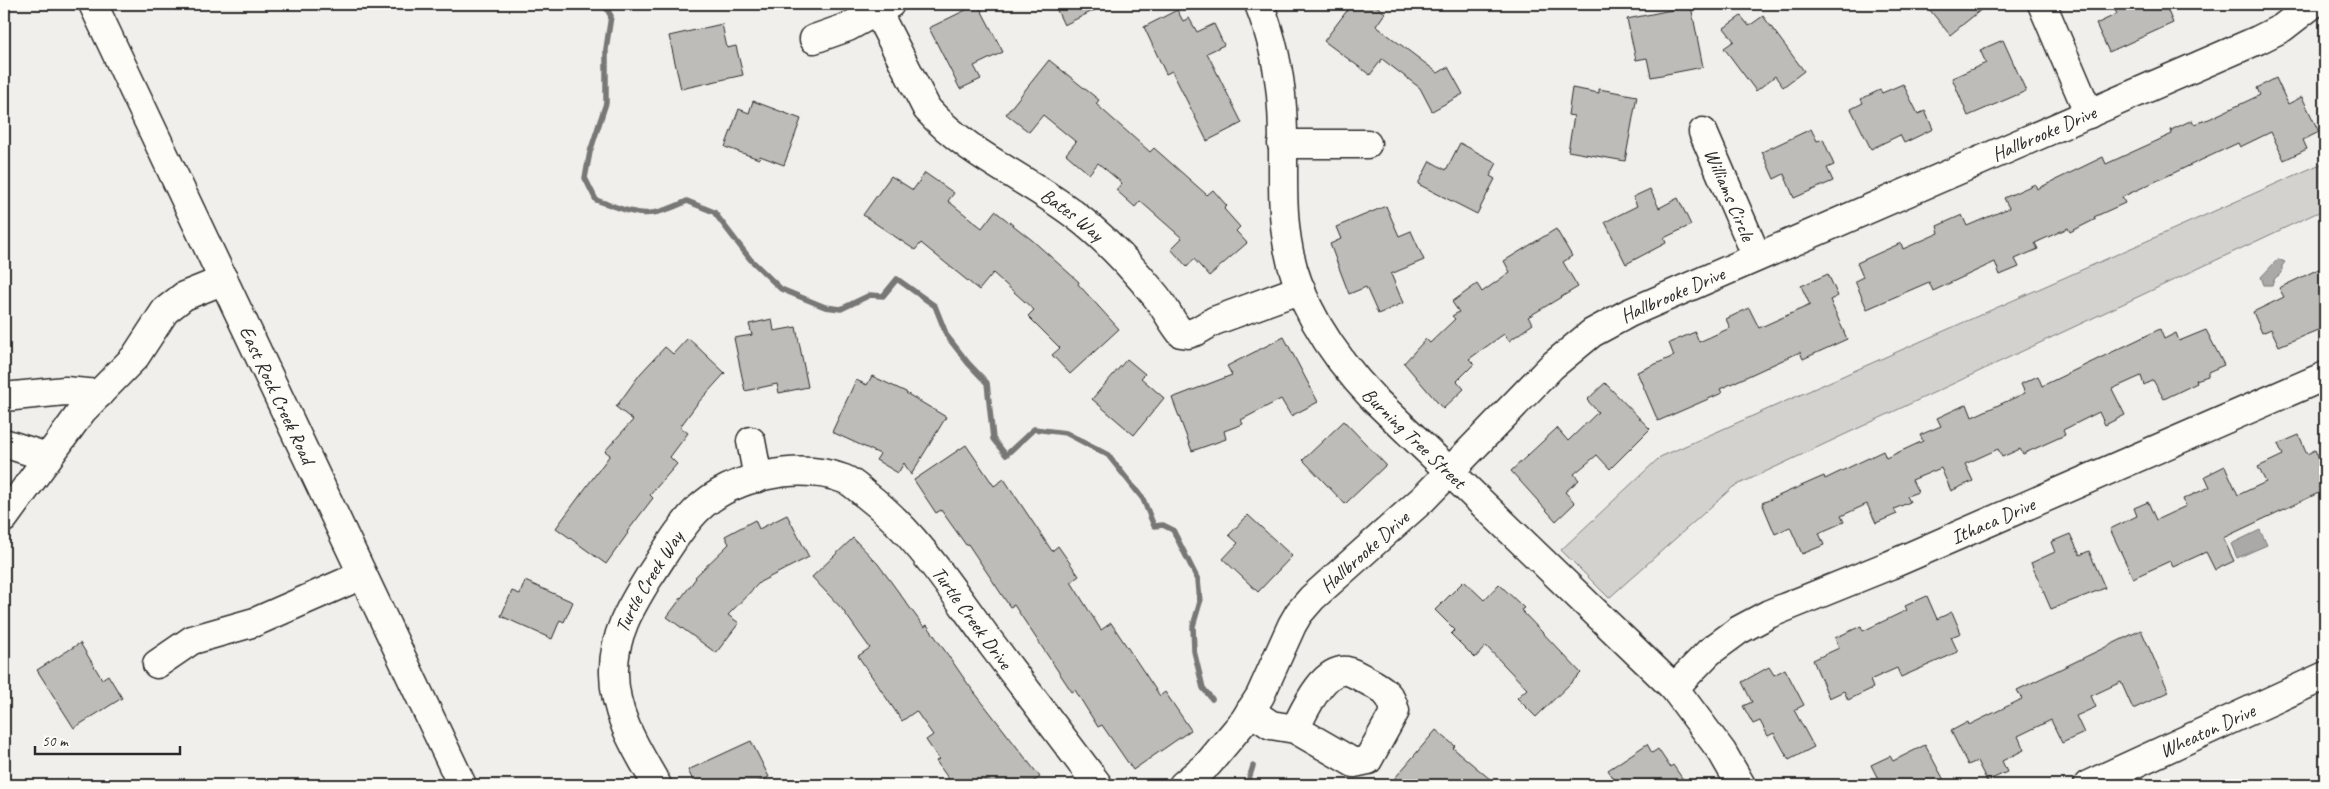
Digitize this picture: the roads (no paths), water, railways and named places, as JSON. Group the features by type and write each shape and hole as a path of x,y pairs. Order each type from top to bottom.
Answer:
{"street":[{"name":"East Rock Creek Road","path":"93,4 462,785"},
{"name":"Burning Tree Street","path":"1259,4 1274,50 1282,107 1283,190 1287,243 1301,289 1325,338 1352,376 1674,688 1722,752 1741,785"},
{"path":"2042,4 2089,114"},
{"name":"Hallbrooke Drive","path":"1183,785 1208,764 1250,711 1260,696 1299,613 1424,499 1524,393 1552,366 1592,333 1629,312 2258,40 2282,28 2313,4"},
{"path":"814,39 848,27 884,7"},
{"name":"Bates Way","path":"884,7 927,109 938,121 983,156 1046,194 1076,216 1155,295 1181,333 1188,334 1198,331 1214,321 1301,289"},
{"name":"Williams Circle","path":"1703,132 1757,257"},
{"path":"1282,144 1367,144"},
{"path":"4,518 82,411 135,356 172,303 224,280"},
{"name":"Ithaca Drive","path":"1674,688 1709,652 1739,630 1770,614 1890,565 2325,376"},
{"path":"4,397 65,391 99,394"},
{"path":"751,441 758,478"},
{"path":"4,443 47,457"},
{"name":"Turtle Creek Way","path":"657,785 628,734 616,699 615,648 626,614 675,537 698,510 721,493 758,478 798,472 824,475"},
{"name":"Turtle Creek Drive","path":"824,475 852,484 895,520 939,573 1098,785"},
{"path":"157,664 192,640 255,622 362,575"},
{"name":"Wheaton Drive","path":"2088,785 2325,676"},
{"path":"1250,711 1271,725 1294,730"}],"waterway":[{"path":"604,4 611,16 606,49 606,103 590,152 585,178 596,200 632,212 651,213 687,201 714,212 750,259 781,289 825,307 841,309 870,295 883,296 897,279 935,306 947,336 968,363 987,383 993,439 1006,455 1034,429 1066,433 1108,455 1143,499 1154,526 1163,525 1173,530 1198,580 1200,602 1193,626 1194,651 1203,688 1212,699"},
{"path":"1247,785 1253,766"}]}
